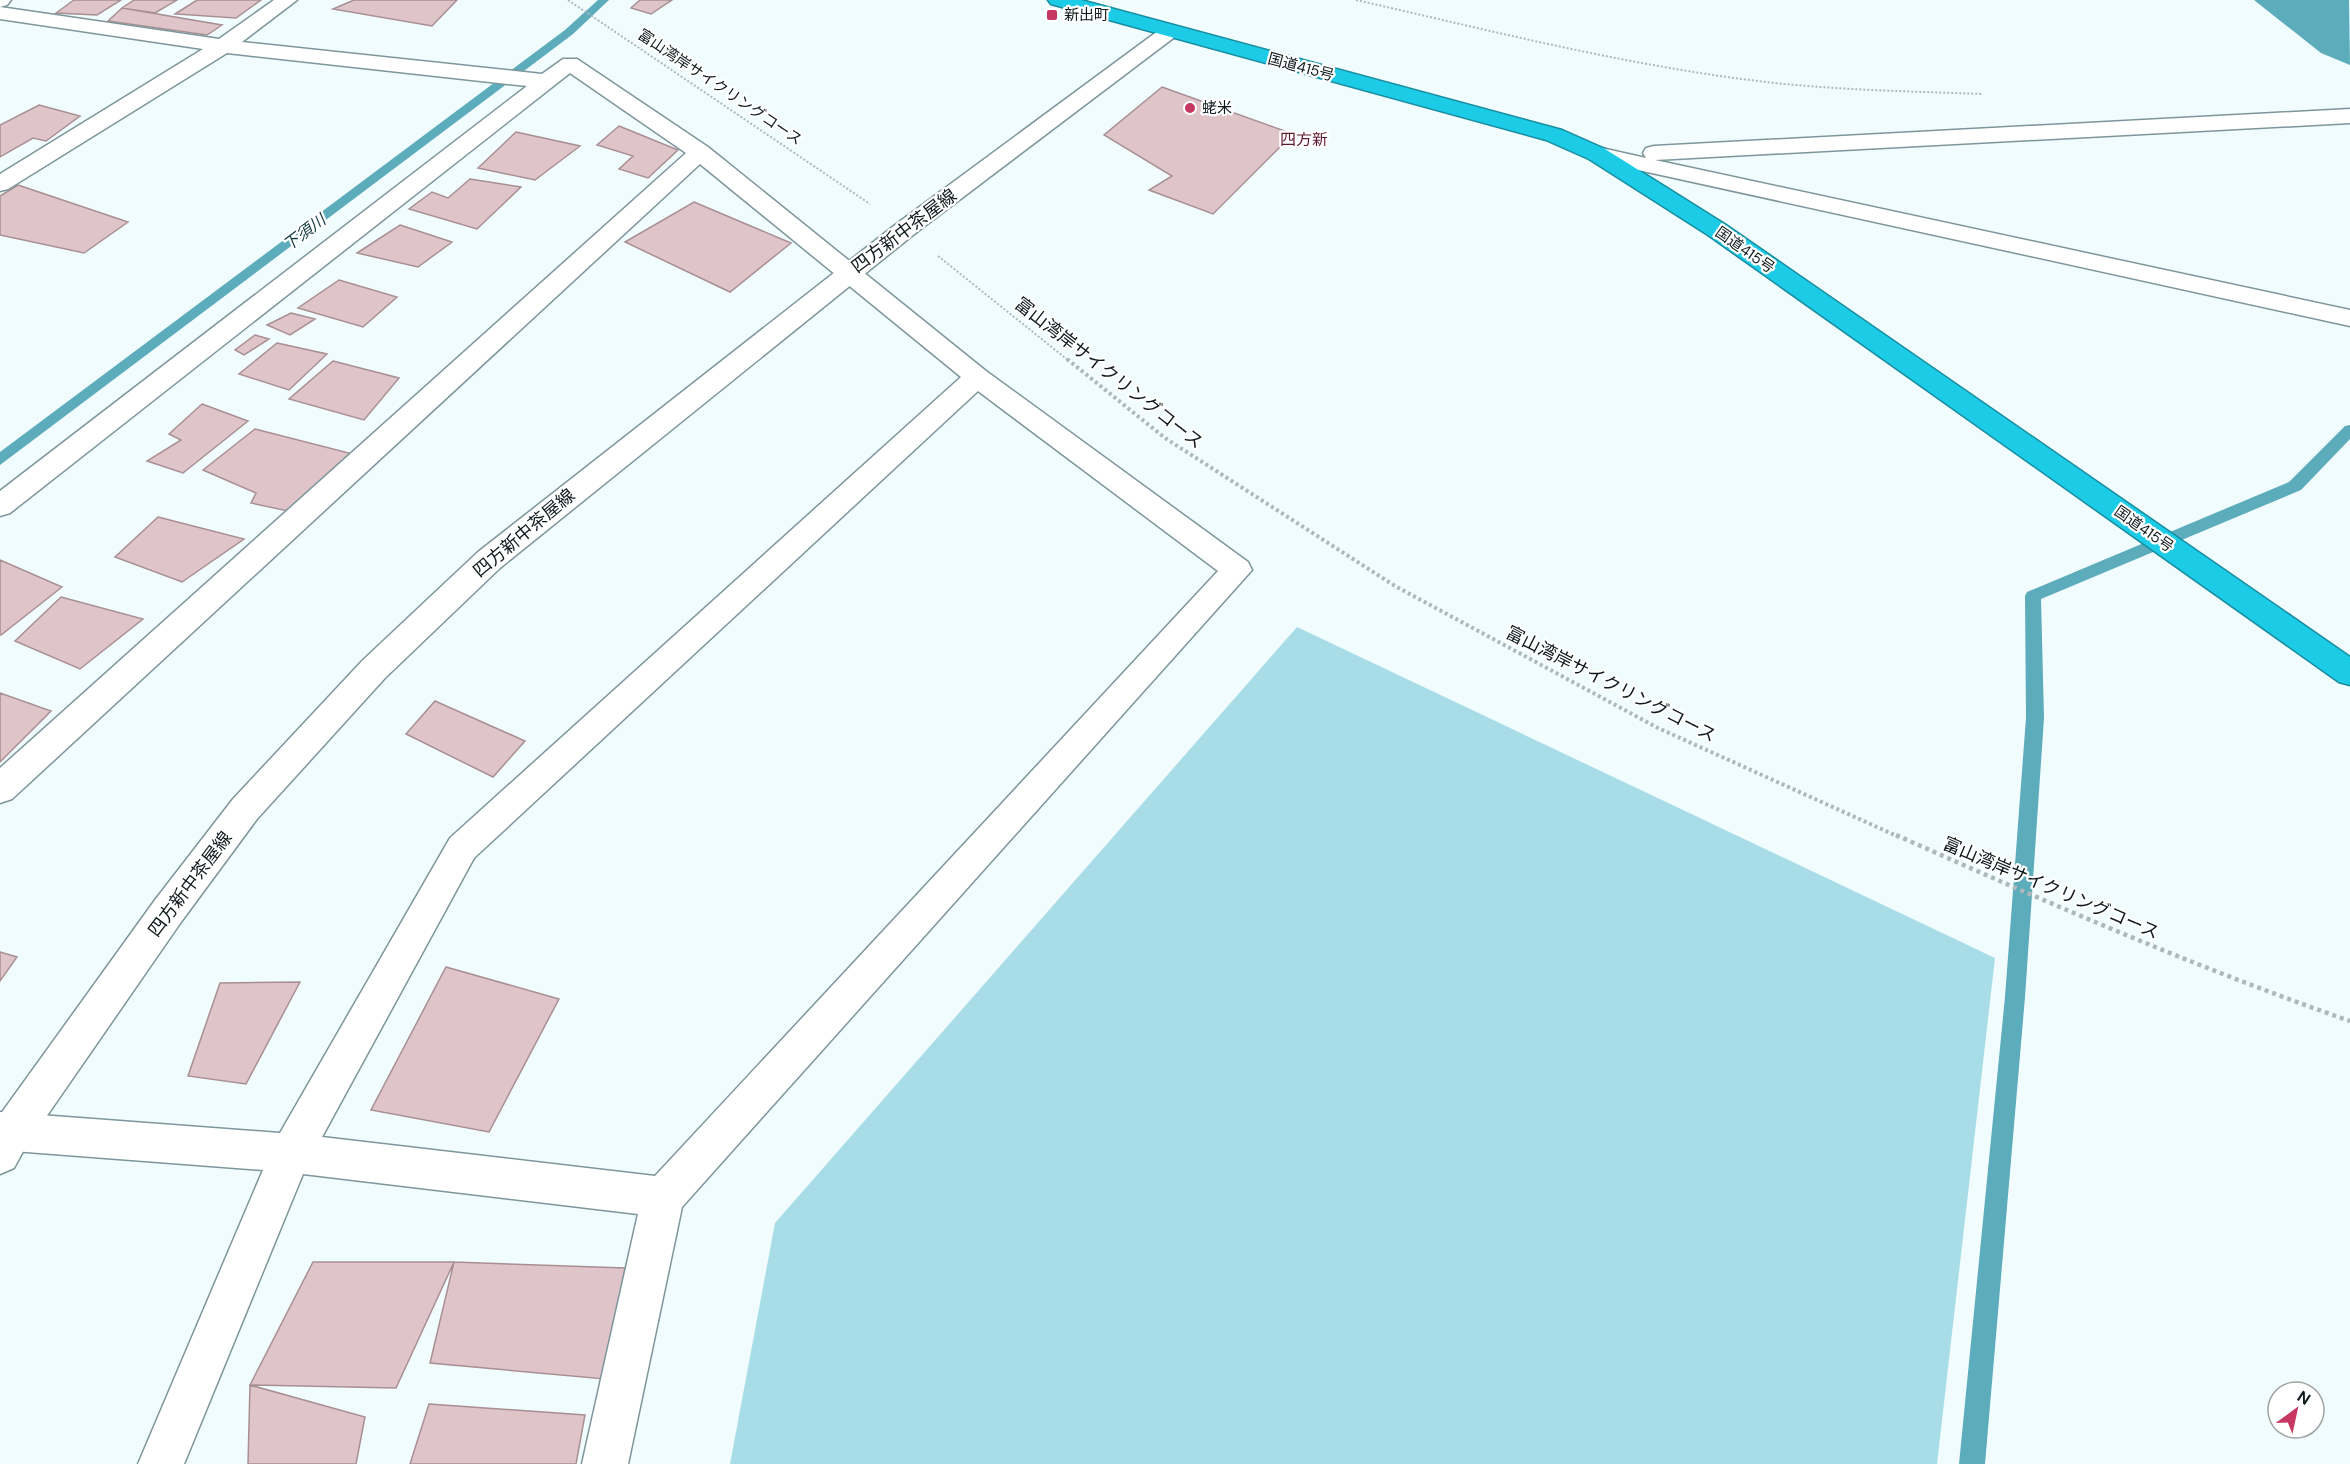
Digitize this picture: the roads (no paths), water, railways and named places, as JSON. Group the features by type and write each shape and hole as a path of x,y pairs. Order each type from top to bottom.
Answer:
{"highway":[{"name":"国道415号","path":"1058,0 1554,135 1597,154 1718,230 2350,673"}],"street":[{"path":"0,184 223,46 287,0"},
{"path":"0,13 223,46 545,81"},
{"name":"四方新中茶屋線","path":"4,1139 168,911 245,809 374,669 489,560 849,273 1169,32"},
{"path":"0,506 570,63 700,152 977,377 1237,570 663,1197 605,1464"},
{"path":"1597,154 1712,152 2251,119 2350,116"},
{"path":"0,789 700,152"},
{"path":"1597,154 2350,318"},
{"path":"161,1464 291,1153 462,848 977,377"},
{"path":"4,1139 291,1153 663,1197"}],"waterway":[{"name":"下須川","path":"0,460 569,32 604,0"},
{"path":"1972,1464 2015,997 2035,718 2033,596 2295,486 2350,430"}],"place":[{"name":"新出町","path":"1052,15"},
{"name":"蛯米","path":"1190,108"}],"district":[{"name":"四方新","path":"1304,139"}]}
